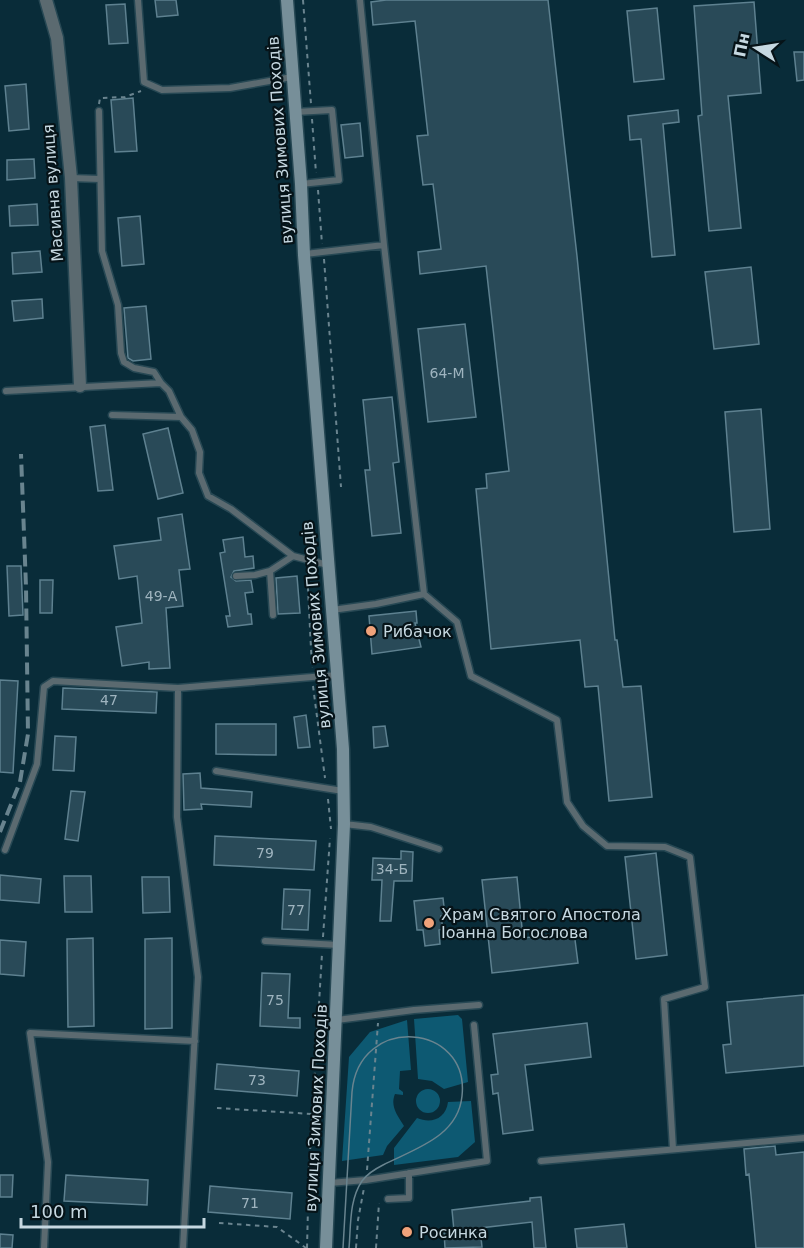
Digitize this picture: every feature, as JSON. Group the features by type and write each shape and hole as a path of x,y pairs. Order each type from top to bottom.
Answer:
{"main road":[{"name":"вулиця Зимових Походів","path":"287,0 344,791 340,945 326,1248"}],"street":[{"name":"Масивна вулиця","path":"46,0 57,38 71,178 80,386"}],"lane":[{"path":"138,0 144,82 162,90 231,88 292,77"},
{"path":"360,0 384,245 424,594 457,622 471,676 557,720 567,802 583,826 608,846 665,847 690,857 705,987 663,999 673,1149"},
{"path":"295,112 332,110 339,180 301,184"},
{"path":"99,111 102,251 118,305 121,353 124,362 134,368 154,372 169,391 181,417 192,430 200,452 199,473 208,496 231,509 293,556 328,566"},
{"path":"71,178 100,179"},
{"path":"304,255 384,245"},
{"path":"6,391 162,383"},
{"path":"112,415 181,417"},
{"path":"236,576 270,571 293,556"},
{"path":"270,571 273,615"},
{"path":"332,610 424,594"},
{"path":"5,850 37,764 44,687 53,681 178,688 337,675"},
{"path":"178,688 177,817 198,977 183,1248"},
{"path":"216,771 344,791"},
{"path":"344,824 371,827 439,849"},
{"path":"265,942 340,945"},
{"path":"336,1020 479,1005"},
{"path":"329,1183 366,1180 487,1161 474,1025"},
{"path":"44,1248 48,1162 30,1033 195,1041"},
{"path":"541,1161 804,1138"},
{"path":"388,1199 409,1198 409,1173"}],"path":[{"path":"99,111 100,98 125,97 138,92 162,90"},
{"path":"306,561 314,705 331,829 312,1114 306,1248"},
{"path":"356,1248 358,1220 366,1180 378,1044 378,1014"},
{"path":"217,1108 312,1114"},
{"path":"376,1248 380,1200 388,1199"},
{"path":"219,1223 277,1227 306,1248"}],"shaded area":[{"path":"458,1015 462,1019 468,1082 444,1089 432,1081 418,1079 414,1019"},
{"path":"407,1020 411,1070 400,1071 399,1089 403,1095 395,1094 393,1103 404,1126 387,1146 383,1155 342,1161 349,1057 370,1032"},
{"path":"428,1089 437,1092 440,1101 437,1110 428,1113 419,1110 416,1101 419,1092"},
{"path":"471,1101 475,1142 458,1157 394,1165 394,1148 417,1118 437,1119 444,1113 448,1102"}],"building":[{"path":"155,0 176,0 178,15 157,17"},
{"path":"386,0 548,0 577,256 615,640 617,640 623,687 641,686 652,797 609,801 598,686 585,687 580,640 491,649 476,489 487,488 486,474 509,471 486,266 420,274 418,252 441,249 433,184 423,185 417,136 428,135 415,21 373,25 371,2"},
{"path":"754,2 761,93 728,96 741,228 709,231 698,116 702,115 694,6"},
{"path":"125,4 128,43 109,44 106,5"},
{"path":"657,8 664,79 634,82 627,11"},
{"path":"794,52 804,52 804,80 797,81"},
{"path":"26,84 29,129 9,131 5,86"},
{"path":"133,98 137,151 115,152 111,100"},
{"path":"678,110 679,122 663,124 675,255 652,257 641,139 630,140 628,116"},
{"path":"360,123 363,156 345,158 341,125"},
{"path":"34,159 35,178 7,180 7,160"},
{"path":"37,204 38,225 10,226 9,206"},
{"path":"140,216 144,264 122,266 118,218"},
{"path":"40,251 42,272 13,274 12,253"},
{"path":"751,267 759,344 714,349 705,272"},
{"path":"42,299 43,318 14,321 12,301"},
{"path":"146,306 151,359 133,361 128,358 124,308"},
{"path":"465,324 476,417 428,422 418,329"},
{"path":"392,397 399,462 393,463 401,533 372,536 365,470 370,470 363,400"},
{"path":"761,409 770,529 734,532 725,412"},
{"path":"105,425 113,490 98,491 90,427"},
{"path":"168,428 183,493 158,499 143,434"},
{"path":"182,514 190,569 179,570 183,606 166,608 170,668 149,669 149,662 122,666 116,627 142,623 137,576 119,579 114,546 161,540 158,518"},
{"path":"243,537 245,557 253,556 254,568 234,571 231,577 236,581 251,580 253,592 245,593 252,624 228,627 226,616 230,616 220,553 225,552 223,540"},
{"path":"7,566 21,566 23,615 9,616"},
{"path":"297,576 300,613 278,614 276,578"},
{"path":"40,580 53,580 52,613 40,613"},
{"path":"416,611 417,623 415,623 421,647 372,654 369,616"},
{"path":"0,680 18,681 13,773 0,772"},
{"path":"63,688 157,692 156,713 62,709"},
{"path":"306,715 310,747 298,748 294,717"},
{"path":"216,724 276,724 276,755 216,754"},
{"path":"385,726 388,746 374,748 373,727"},
{"path":"55,736 76,737 74,771 53,770"},
{"path":"200,773 201,788 252,792 251,807 201,804 202,809 184,810 183,774"},
{"path":"71,791 85,792 78,841 65,839"},
{"path":"215,836 316,841 314,870 214,865"},
{"path":"401,851 413,852 412,881 394,881 391,921 380,921 382,880 372,880 373,858 401,859"},
{"path":"656,853 667,955 636,959 625,857"},
{"path":"0,875 41,879 39,903 0,900"},
{"path":"64,876 91,876 92,912 65,912"},
{"path":"142,877 169,877 170,912 143,913"},
{"path":"517,877 523,938 574,932 578,963 492,973 482,880"},
{"path":"284,889 310,890 308,930 282,929"},
{"name":"Храм Святого Апостола Іоанна Богослова","path":"443,898 445,916 441,916 443,929 439,930 440,944 425,946 423,930 417,930 414,901"},
{"path":"93,938 94,1026 68,1027 67,939"},
{"path":"172,938 172,1028 145,1029 145,939"},
{"path":"0,940 26,942 24,976 0,974"},
{"path":"262,973 290,974 288,1018 300,1018 300,1028 260,1026"},
{"path":"804,995 804,1066 726,1073 723,1045 731,1044 727,1002"},
{"path":"587,1023 591,1057 525,1065 533,1130 503,1134 498,1093 493,1094 491,1075 498,1074 493,1034"},
{"path":"217,1064 299,1071 297,1096 215,1089"},
{"path":"775,1146 776,1155 804,1152 804,1248 756,1248 749,1174 746,1175 744,1149"},
{"path":"0,1175 13,1175 12,1197 0,1197"},
{"path":"66,1175 148,1180 147,1205 64,1201"},
{"path":"210,1186 292,1193 290,1219 208,1212"},
{"path":"541,1197 546,1248 534,1248 532,1222 480,1228 482,1247 445,1248 444,1232 454,1231 452,1210 530,1201 530,1198"},
{"path":"624,1224 627,1248 577,1248 575,1229"},
{"path":"0,1234 13,1235 12,1248 0,1248"}],"tram line":[{"path":"343,1248 352,1092 359,1066 373,1049 392,1039 413,1037 433,1042 449,1053 460,1072 462,1096 459,1110 452,1122 433,1140 377,1168 364,1178 353,1205 349,1248"}],"railway":[{"path":"0,832 20,782 28,734 21,454"}],"place":[{"name":"Рибачок","path":"371,631"},
{"name":"Храм Святого Апостола Іоанна Богослова","path":"429,923"},
{"name":"Росинка","path":"407,1232"}]}
